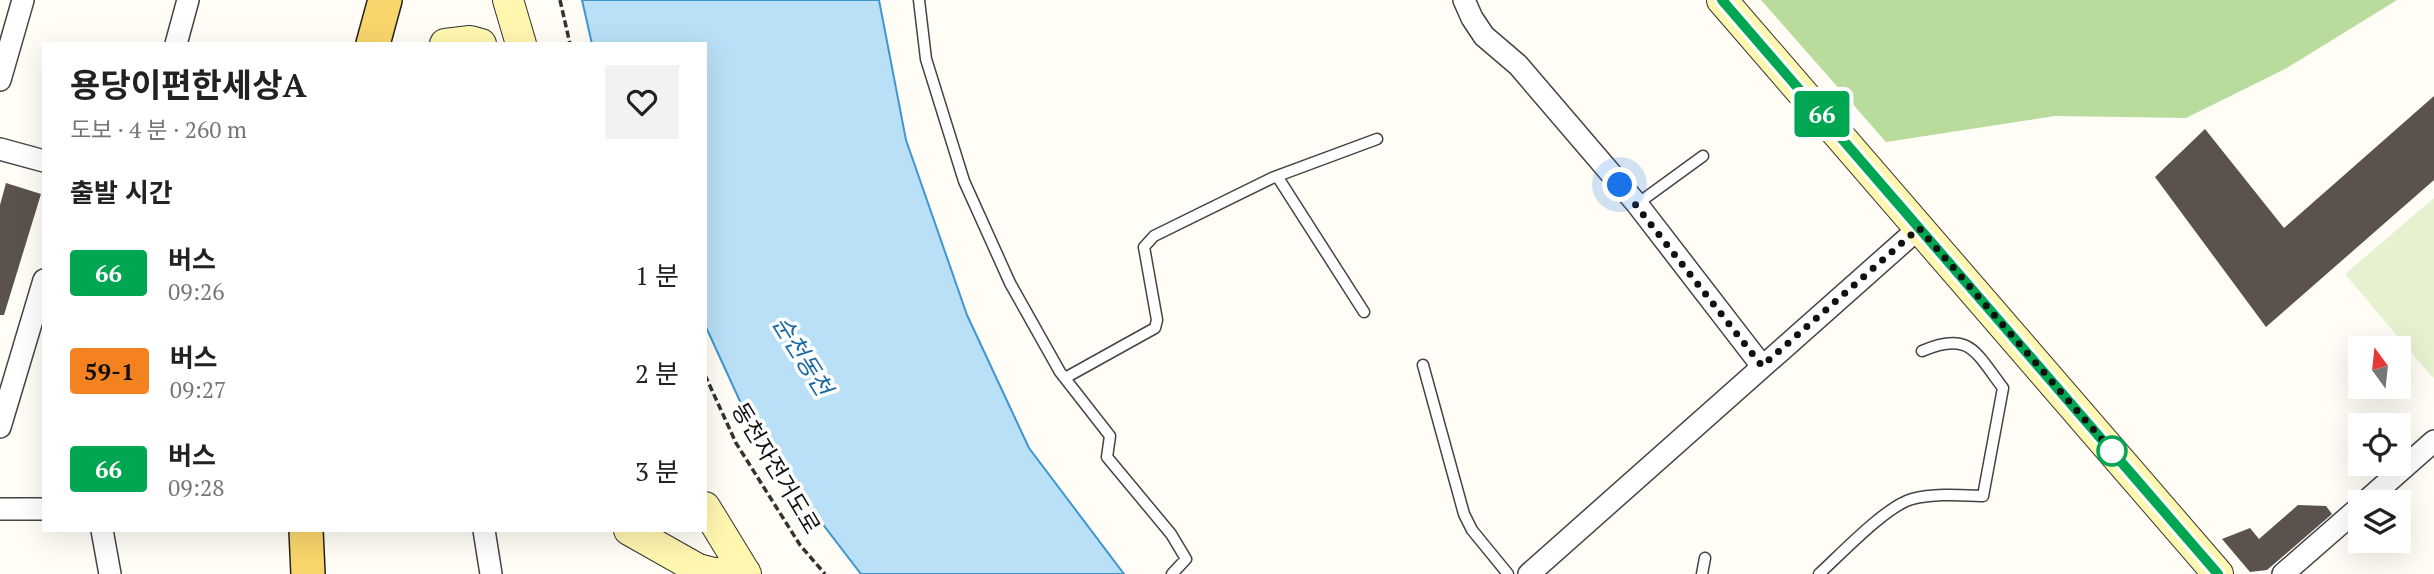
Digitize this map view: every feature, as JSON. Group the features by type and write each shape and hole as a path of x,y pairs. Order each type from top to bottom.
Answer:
{"main road":[{"path":"374,42 385,0"},
{"path":"306,532 308,574"}],"street":[{"path":"0,80 23,0"},
{"path":"177,42 188,0"},
{"path":"508,0 520,42"},
{"path":"1465,0 1472,18 1484,36 1518,65 1637,204 1762,366"},
{"path":"1722,0 2218,574"},
{"path":"0,149 42,160"},
{"path":"1529,574 1919,228"},
{"path":"0,427 42,287"},
{"path":"2379,490 2434,441"},
{"path":"0,509 42,509"},
{"path":"707,510 745,573"},
{"path":"2283,574 2348,517"},
{"path":"102,532 110,574"},
{"path":"484,532 491,574"},
{"path":"633,532 698,569 714,573 745,573"}],"lane":[{"path":"919,0 926,59 964,181 1010,283 1065,378 1110,436 1107,457 1171,534 1186,559 1172,574"},
{"path":"1065,378 1155,328 1157,320 1144,247 1154,236 1277,176 1377,139"},
{"path":"1637,204 1703,156"},
{"path":"1277,176 1364,312"},
{"path":"1819,574 1891,509 1909,499 1929,496 1983,496 2003,388 1973,350 1965,344 1938,344 1922,351"},
{"path":"1423,365 1464,514 1472,530 1508,574"},
{"path":"1703,574 1705,558"}],"path":[{"path":"560,0 570,42"},
{"name":"동천자전거도로","path":"707,378 736,443 800,545 825,574"}],"green space":[{"path":"1761,0 2397,0 2285,69 2186,118 2055,116 1886,142"},
{"path":"2434,198 2433,378 2412,353 2412,336 2397,336 2345,274"}],"water":[{"name":"순천동천","path":"582,0 879,0 906,140 967,315 1029,448 1124,574 861,574 808,505 744,410 707,329 707,42 592,42"}],"building":[{"path":"2434,96 2434,180 2266,327 2155,177 2205,129 2284,228"},
{"path":"6,183 41,194 4,315 0,315 0,205"},
{"path":"2298,505 2326,506 2332,514 2267,570 2250,572 2222,539 2250,528 2259,539"}],"bus line":[{"name":"66","path":"1722,0 2218,574"}],"route":[{"path":"1620,185 1762,366 1919,228 2112,451"}]}
